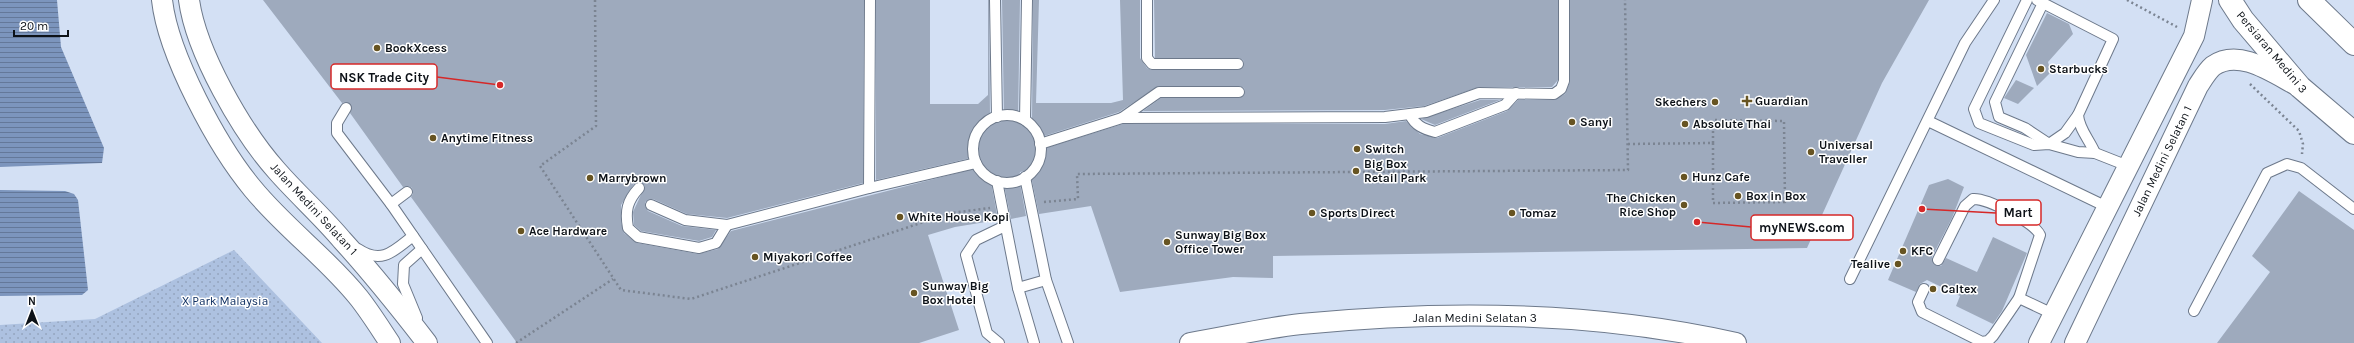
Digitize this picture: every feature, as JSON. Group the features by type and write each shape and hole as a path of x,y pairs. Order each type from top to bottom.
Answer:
{"street":[{"path":"162,0 164,16 182,70 216,134 253,189 359,298 390,343"},
{"name":"Jalan Medini Selatan 1","path":"189,0 191,14 204,52 238,116 276,170 341,238 381,283 428,343"},
{"path":"2039,343 2194,36 2202,0"},
{"name":"Persiaran Medini 3","path":"2230,0 2243,20 2300,87 2354,133"},
{"path":"2309,0 2354,44"},
{"name":"Jalan Medini Selatan 1","path":"2075,343 2198,86 2213,66 2230,60 2247,61 2300,87"},
{"name":"Jalan Medini Selatan 3","path":"1190,343 1300,324 1446,316 1594,320 1736,343"}],"lane":[{"path":"869,188 870,0"},
{"path":"995,0 997,117"},
{"path":"1025,120 1027,0"},
{"path":"1147,0 1147,58 1152,64 1238,64"},
{"path":"1040,144 1122,118 1385,117 1426,112 1479,93 1554,94 1563,85 1564,0"},
{"path":"1850,279 1965,43 1994,0"},
{"path":"2027,0 1974,109 1979,123 2034,145 2049,144 2065,133 2078,115 2113,39 2040,1 1995,102 1999,117 2025,128 2049,144 2078,152 2095,153 2128,166"},
{"path":"1122,118 1159,92 1239,92"},
{"path":"1410,114 1413,120 1423,129 1435,132 1505,105 1516,93"},
{"path":"346,108 337,123 337,133 391,204 487,343"},
{"path":"2078,115 2079,126 2089,138 2095,153"},
{"path":"1016,116 1025,120 1038,134 1040,144 1038,163 1025,177 1016,181 997,181 988,177 976,163 973,154 976,135 981,127 997,117 1016,116"},
{"path":"1928,121 2107,207"},
{"path":"651,206 685,220 727,225 869,188 976,163"},
{"path":"2194,311 2267,173 2287,164 2301,168 2354,209"},
{"path":"1025,177 1046,280 1068,343"},
{"path":"997,181 1018,288 1034,343"},
{"path":"638,188 629,199 626,215 628,228 638,236 699,248 716,243 727,225"},
{"path":"391,204 407,192"},
{"path":"1924,289 1918,302 1922,312 1982,342 1988,341 2019,298 2040,235 2037,228 2028,222 1983,200 1973,199 1965,206 1938,260"},
{"path":"998,343 987,333 966,255 976,240 1005,226"},
{"path":"341,238 371,256 387,256 413,236"},
{"path":"422,249 404,265 404,284 406,296 428,343"},
{"path":"1018,288 1046,280"},
{"path":"2019,298 2053,314"}],"path":[{"path":"595,0 596,126 540,166 621,290 691,299 951,213 996,208"},
{"path":"1040,202 1078,199 1077,174 1628,170 1625,0"},
{"path":"1713,120 1784,121 1785,202 1713,202 1713,143 1713,120"},
{"path":"1628,144 1713,143"},
{"path":"516,343 613,279"}],"green space":[{"name":"X Park Malaysia","path":"234,250 322,343 0,343 0,325 95,319"}],"shaded area":[{"path":"0,0 57,0 61,47 104,148 102,163 0,167"},
{"path":"0,190 65,191 74,194 78,200 88,290 82,295 0,296"}],"building":[{"path":"263,0 864,0 863,183 727,218 687,214 653,199 645,202 645,206 648,211 682,226 716,230 712,237 699,241 641,231 634,225 633,212 645,186 641,182 634,184 621,205 621,222 624,233 637,243 698,254 718,249 731,231 981,167 981,159 975,157 876,180 876,0 930,0 930,104 978,104 988,95 989,0 990,117 997,123 1001,122 1004,117 1002,0 1020,0 1018,120 1021,125 1025,126 1032,120 1033,0 1039,0 1036,103 1111,103 1123,100 1120,0 1140,0 1140,58 1147,68 1152,70 1238,70 1244,64 1243,60 1238,58 1155,58 1154,0 1558,0 1558,80 1552,87 1479,87 1424,106 1385,110 1143,111 1161,98 1239,98 1245,92 1244,88 1239,86 1159,86 1119,112 1038,138 1034,146 1039,150 1123,124 1385,124 1406,121 1420,134 1437,138 1507,111 1518,100 1554,100 1565,94 1570,81 1570,0 1929,0 1882,83 1807,248 1273,256 1273,278 1233,277 1120,292 1091,206 1039,214 1031,176 1024,171 1020,172 1019,178 1026,216 1011,219 1003,180 996,175 992,176 991,182 998,220 955,227 928,235 959,330 919,343 517,343 411,197 413,194 412,188 409,186 403,187 350,113 351,105 346,102 342,103"},
{"path":"2047,13 2069,24 2073,34 2048,62 2051,72 2037,86 2026,55"},
{"path":"2016,80 2034,88 2018,104 2004,98"},
{"path":"1480,100 1500,100 1435,125 1421,119"},
{"path":"1948,179 1964,187 1952,218 1932,257 1933,264 1941,266 1946,258 1977,272 1993,237 2027,253 2002,311 1993,324 1956,306 1960,296 1927,280 1920,284 1916,292 1888,280 1929,185"},
{"path":"2299,191 2354,230 2354,343 2217,343 2270,272 2252,256"}],"place":[{"name":"BookXcess","path":"377,48"},
{"name":"Starbucks","path":"2041,69"},
{"name":"NSK Trade City","path":"500,85"},
{"name":"Guardian","path":"1747,101"},
{"name":"Skechers","path":"1715,102"},
{"name":"Sanyi","path":"1572,122"},
{"name":"Absolute Thai","path":"1685,124"},
{"name":"Anytime Fitness","path":"433,138"},
{"name":"Switch","path":"1357,149"},
{"name":"Universal Traveller","path":"1811,152"},
{"name":"Big Box Retail Park","path":"1356,171"},
{"name":"Hunz Cafe","path":"1684,177"},
{"name":"Marrybrown","path":"590,178"},
{"name":"Box in Box","path":"1738,196"},
{"name":"The Chicken Rice Shop","path":"1684,205"},
{"name":"Mart","path":"1922,209"},
{"name":"Sports Direct","path":"1312,213"},
{"name":"Tomaz","path":"1512,213"},
{"name":"White House Kopi","path":"900,217"},
{"name":"myNEWS.com","path":"1697,222"},
{"name":"Ace Hardware","path":"521,231"},
{"name":"Sunway Big Box Office Tower","path":"1167,242"},
{"name":"KFC","path":"1903,251"},
{"name":"Miyakori Coffee","path":"755,257"},
{"name":"Tealive","path":"1898,264"},
{"name":"Caltex","path":"1933,289"},
{"name":"Sunway Big Box Hotel","path":"914,293"}]}
